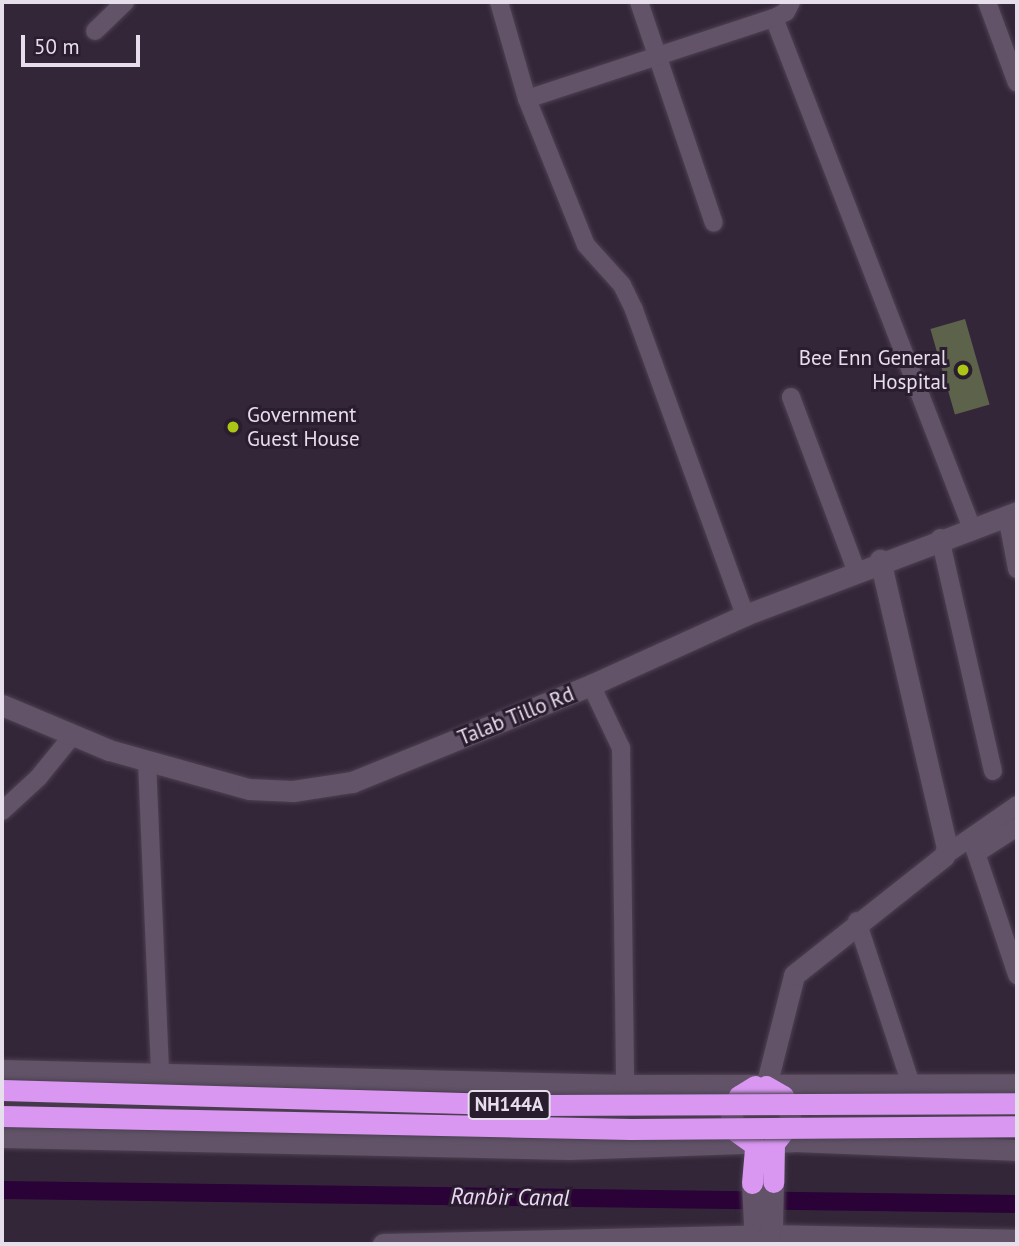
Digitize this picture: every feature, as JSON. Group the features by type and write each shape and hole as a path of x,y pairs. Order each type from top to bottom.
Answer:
{"highway":[{"path":"763,1182 764,1144 789,1124 790,1114 783,1096 760,1086 739,1096 731,1113 736,1131 764,1144"},
{"name":"NH144A","path":"2,1090 531,1105 1017,1102"},
{"name":"NH144A","path":"2,1116 631,1129 1017,1126"}],"street":[{"path":"94,31 125,2"},
{"path":"499,2 527,99 586,245 622,285 634,310 745,615"},
{"path":"639,2 714,223"},
{"path":"527,99 774,18 786,12 790,2"},
{"path":"987,2 1017,83"},
{"path":"774,18 971,526"},
{"path":"791,397 856,570"},
{"path":"1012,514 1017,569"},
{"name":"Talab Tillo Rd","path":"2,705 73,735 147,761 249,789 293,791 352,782 591,685 745,615 880,560 971,526 1012,514"},
{"path":"940,538 993,771"},
{"path":"880,560 946,834 944,856"},
{"path":"591,685 621,748 625,1085"},
{"path":"2,811 38,778 73,735"},
{"path":"147,761 160,1074"},
{"path":"974,845 1017,805"},
{"path":"760,1086 794,975 857,921 944,856 1017,827"},
{"path":"974,845 1017,975"},
{"path":"857,921 911,1084"},
{"path":"2,1070 625,1085 1017,1084"},
{"path":"2,1137 569,1149 764,1144 1017,1150"},
{"path":"761,1235 763,1182"},
{"path":"383,1244 761,1235 959,1242 1017,1240"}],"building":[{"path":"965,319 990,405 955,414 930,329"}],"waterway":[{"name":"Ranbir Canal","path":"2,1190 1017,1204"}],"place":[{"name":"Bee Enn General Hospital","path":"963,370"},
{"name":"Government Guest House","path":"233,427"}]}
